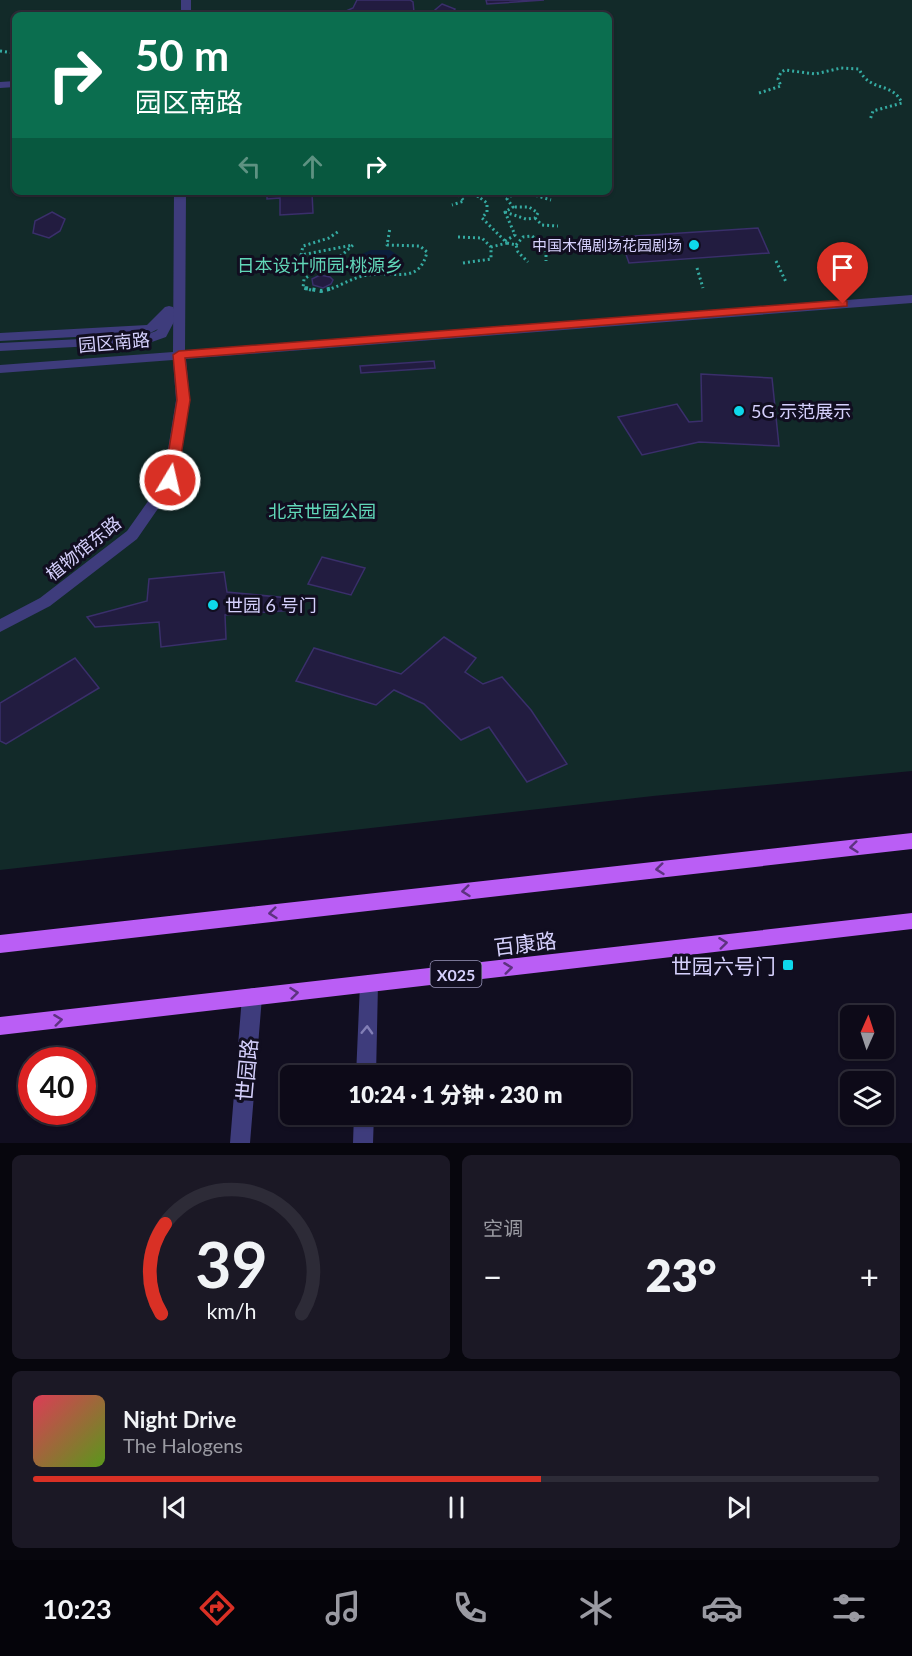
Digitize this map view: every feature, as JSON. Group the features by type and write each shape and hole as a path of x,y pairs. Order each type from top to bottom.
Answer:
{"main road":[{"path":"0,944 912,841"},
{"name":"百康路","path":"0,1026 912,921"}],"street":[{"name":"植物馆东路","path":"0,626 45,602 132,535 170,480 183,400 179,355 180,195"},
{"name":"园区南路","path":"0,369 912,299"},
{"path":"0,337 150,329 169,310 171,316 161,334 144,340 0,347"},
{"path":"366,1065 369,984"},
{"name":"世园路","path":"240,1143 252,997"},
{"path":"363,1143 364,1125"}],"path":[{"path":"759,93 781,86 778,80 781,72 788,69 814,74 846,66 859,69 861,78 868,85 891,90 900,95 902,103 873,111 870,120"},
{"path":"452,205 464,201 459,195"},
{"path":"475,195 487,203 487,212 482,218 489,228 501,234 506,242 516,244"},
{"path":"512,195 507,199 513,207"},
{"path":"537,195 551,200"},
{"path":"505,212 513,207 529,207 538,213 535,218"},
{"path":"491,247 506,242 515,235 515,229 507,220 505,212"},
{"path":"505,212 526,219 535,218"},
{"path":"535,218 542,225 558,226"},
{"path":"339,231 303,246 301,255 316,255 345,244 353,245 345,255 317,269 304,279 303,288 318,293 343,286 353,279 368,274 412,274 424,264 427,252 420,246 387,245 390,228"},
{"path":"516,244 523,237 532,236 546,248 546,261"},
{"path":"458,237 482,238 491,247 491,259 463,263"},
{"path":"516,244 518,252 528,262"},
{"path":"776,261 786,282"},
{"path":"697,268 703,288"}],"green space":[{"name":"北京世园公园","path":"0,0 912,0 912,771 653,796 0,870"}],"water":[{"path":"371,250 390,250 399,256 402,270 356,269 353,264 360,255"}],"building":[{"path":"357,0 410,0 413,2 414,12 344,12 353,8"},
{"path":"486,0 544,0 487,4"},
{"path":"442,4 455,9 453,12 436,12 435,10"},
{"path":"267,195 312,195 313,213 280,215 280,198 267,199"},
{"path":"52,212 65,219 60,231 49,238 33,233 35,221"},
{"name":"中国木偶剧场花园剧场","path":"758,228 769,253 629,263 620,237"},
{"path":"320,275 330,277 333,280 331,284 323,288 313,285 312,279"},
{"path":"434,361 435,368 361,373 360,366"},
{"name":"5G 示范展示","path":"701,374 772,378 779,446 699,442 642,455 618,417 677,404 689,422 702,421"},
{"path":"322,557 365,568 351,595 308,584"},
{"name":"世园 6 号门","path":"224,572 227,592 299,599 295,610 225,615 226,639 161,647 159,622 95,627 87,617 147,601 149,579"},
{"path":"444,637 476,658 465,672 483,684 502,677 531,710 567,764 527,782 489,727 461,740 424,704 394,690 376,705 296,681 314,648 401,674"},
{"path":"75,658 99,688 6,744 0,741 0,703"}],"place":[{"name":"中国木偶剧场花园剧场","path":"694,245"},
{"name":"5G 示范展示","path":"739,411"},
{"name":"世园 6 号门","path":"213,605"},
{"name":"世园六号门","path":"788,965"}],"route":[{"path":"170,480 183,400 179,355 843,304"}],"park label":[{"name":"日本设计师园·桃源乡","path":"320,265"}]}
